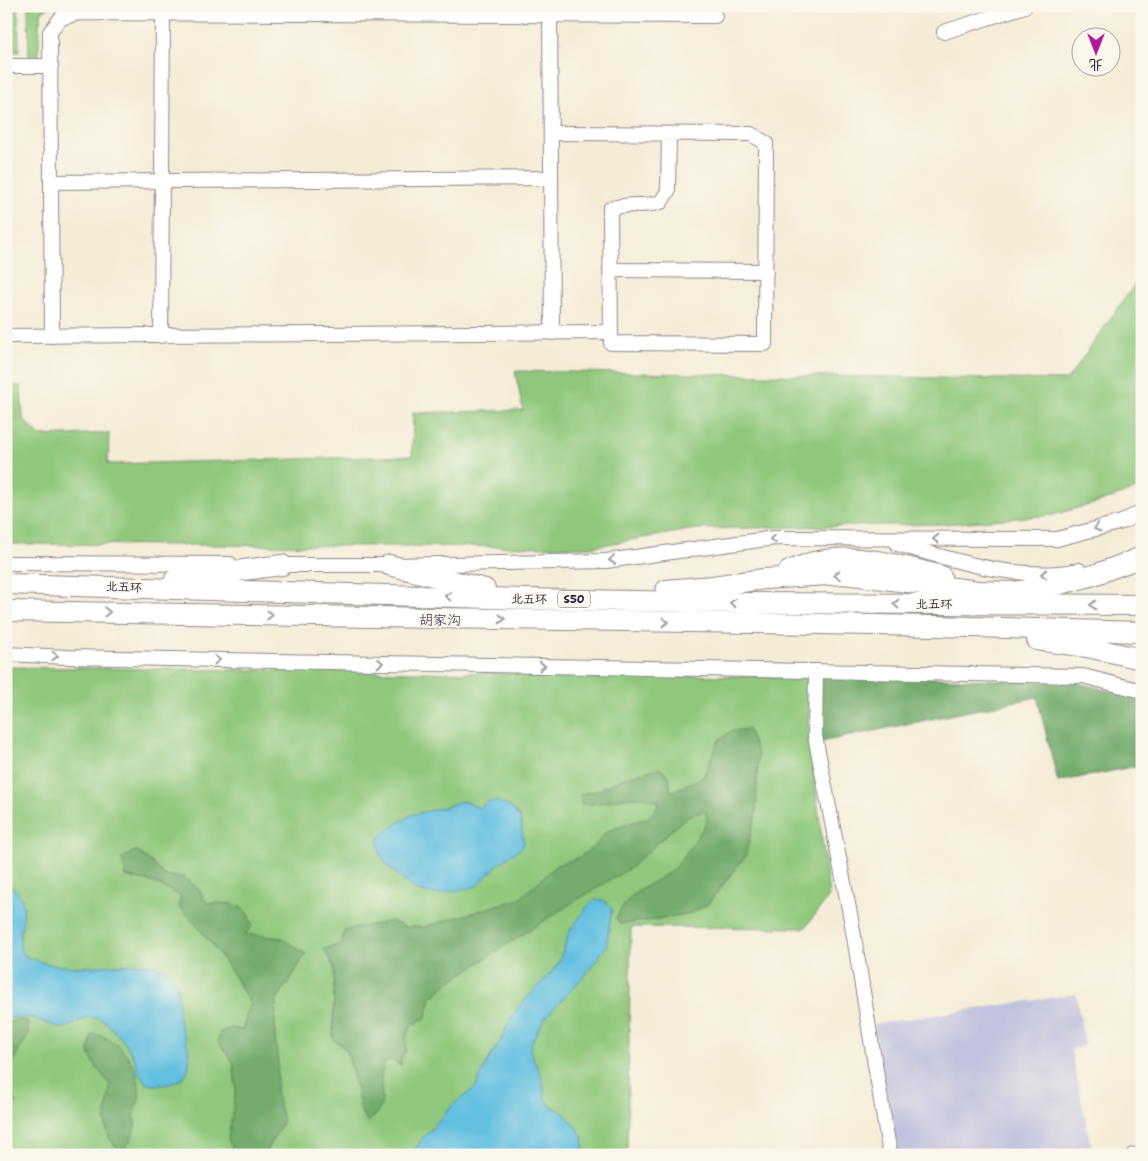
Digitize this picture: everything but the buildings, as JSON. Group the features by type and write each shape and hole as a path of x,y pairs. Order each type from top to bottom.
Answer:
{"highway":[{"path":"388,565 532,599 712,586 764,579 815,562 846,558 885,562 978,584 1049,587 1094,575 1142,558"},
{"path":"114,587 282,565"},
{"name":"北五环","path":"6,584 532,599 747,603 1142,605"},
{"name":"北五环","path":"6,610 936,626 1142,632"},
{"path":"936,626 1087,647 1142,659"}],"street":[{"path":"944,32 1025,6"},
{"path":"52,336 50,32 61,18 79,10 132,10 163,14 550,11 620,16 715,16"},
{"path":"550,11 552,333"},
{"path":"161,336 163,14"},
{"path":"6,66 50,66"},
{"path":"551,133 751,134 766,143 765,344 610,343 610,209 618,206 652,205 661,202 668,190 669,134"},
{"path":"51,182 551,178"},
{"path":"610,270 766,270"},
{"path":"6,336 610,332"},
{"path":"6,563 388,565 606,561 775,538 1057,539 1122,522 1142,511"},
{"path":"880,539 987,569 1021,573 1058,574 1092,568 1142,550"},
{"path":"6,654 67,657 1083,676 1142,691"},
{"path":"816,671 815,736 851,919 890,1155"},
{"path":"1133,1155 1142,1154"}],"shaded area":[{"path":"1076,994 1085,1045 1071,1050 1092,1150 1037,1155 896,1155 874,1024"}],"green space":[{"path":"6,6 18,6 19,52 6,52"},
{"path":"28,6 52,6 42,11 39,25 39,58 29,59"},
{"path":"1142,274 1142,487 1100,502 1053,515 945,524 696,529 590,547 6,544 6,386 21,386 23,418 40,436 109,433 108,464 412,456 413,413 523,410 515,371 1067,380"},
{"path":"6,667 811,677 808,727 829,896 805,928 631,927 627,1155 6,1155"},
{"path":"823,674 1079,683 1142,699 1142,765 1058,782 1037,697 821,742 820,679"},
{"path":"748,729 758,755 756,814 745,857 707,905 691,913 641,922 620,924 616,918 627,901 640,890 672,870 680,861 707,822 706,811 687,816 630,868 570,904 449,982 431,998 426,1018 412,1025 406,1038 406,1051 401,1058 401,1065 390,1060 384,1063 381,1077 382,1102 378,1112 368,1122 362,1114 347,1050 333,1039 334,967 324,949 341,944 345,930 392,921 405,927 423,927 519,899 557,865 580,857 597,844 607,831 649,817 660,803 641,797 631,797 602,803 581,804 580,794 593,792 629,776 659,768 669,776 671,792 703,777 719,740 731,731"},
{"path":"136,850 165,876 185,877 199,890 207,903 229,904 241,908 250,918 252,926 245,934 282,938 306,954 276,1001 275,1034 278,1065 276,1091 283,1122 264,1155 243,1155 235,1152 228,1140 236,1089 233,1062 218,1042 220,1032 231,1028 242,1030 250,1004 218,953 200,929 179,907 180,896 155,883 126,877 122,859"},
{"path":"18,1020 27,1021 28,1033 12,1065 10,1092 17,1103 13,1103 6,1099 6,1023"},
{"path":"92,1034 113,1041 128,1057 138,1077 139,1099 135,1109 135,1125 131,1140 122,1152 114,1145 106,1129 110,1085 94,1064 89,1051"}],"water":[{"path":"461,801 479,808 487,802 496,801 512,808 520,818 524,843 521,848 497,865 477,886 440,894 425,893 414,889 387,866 379,851 379,838 393,826 411,815"},
{"path":"6,884 16,891 22,899 24,909 20,949 25,956 58,966 90,967 147,964 161,969 173,977 177,987 179,1020 187,1045 189,1060 185,1075 180,1080 165,1085 147,1084 138,1072 135,1060 126,1044 105,1021 98,1018 87,1017 70,1026 60,1028 32,1018 6,1018"},
{"path":"596,899 605,901 612,909 606,947 586,974 545,1018 532,1041 530,1050 543,1081 545,1098 550,1105 565,1114 583,1137 584,1145 581,1155 413,1155 420,1141 455,1103 475,1088 512,1016 552,972 559,962 569,932 587,907"}],"district":[{"name":"胡家沟","path":"440,620"}]}
